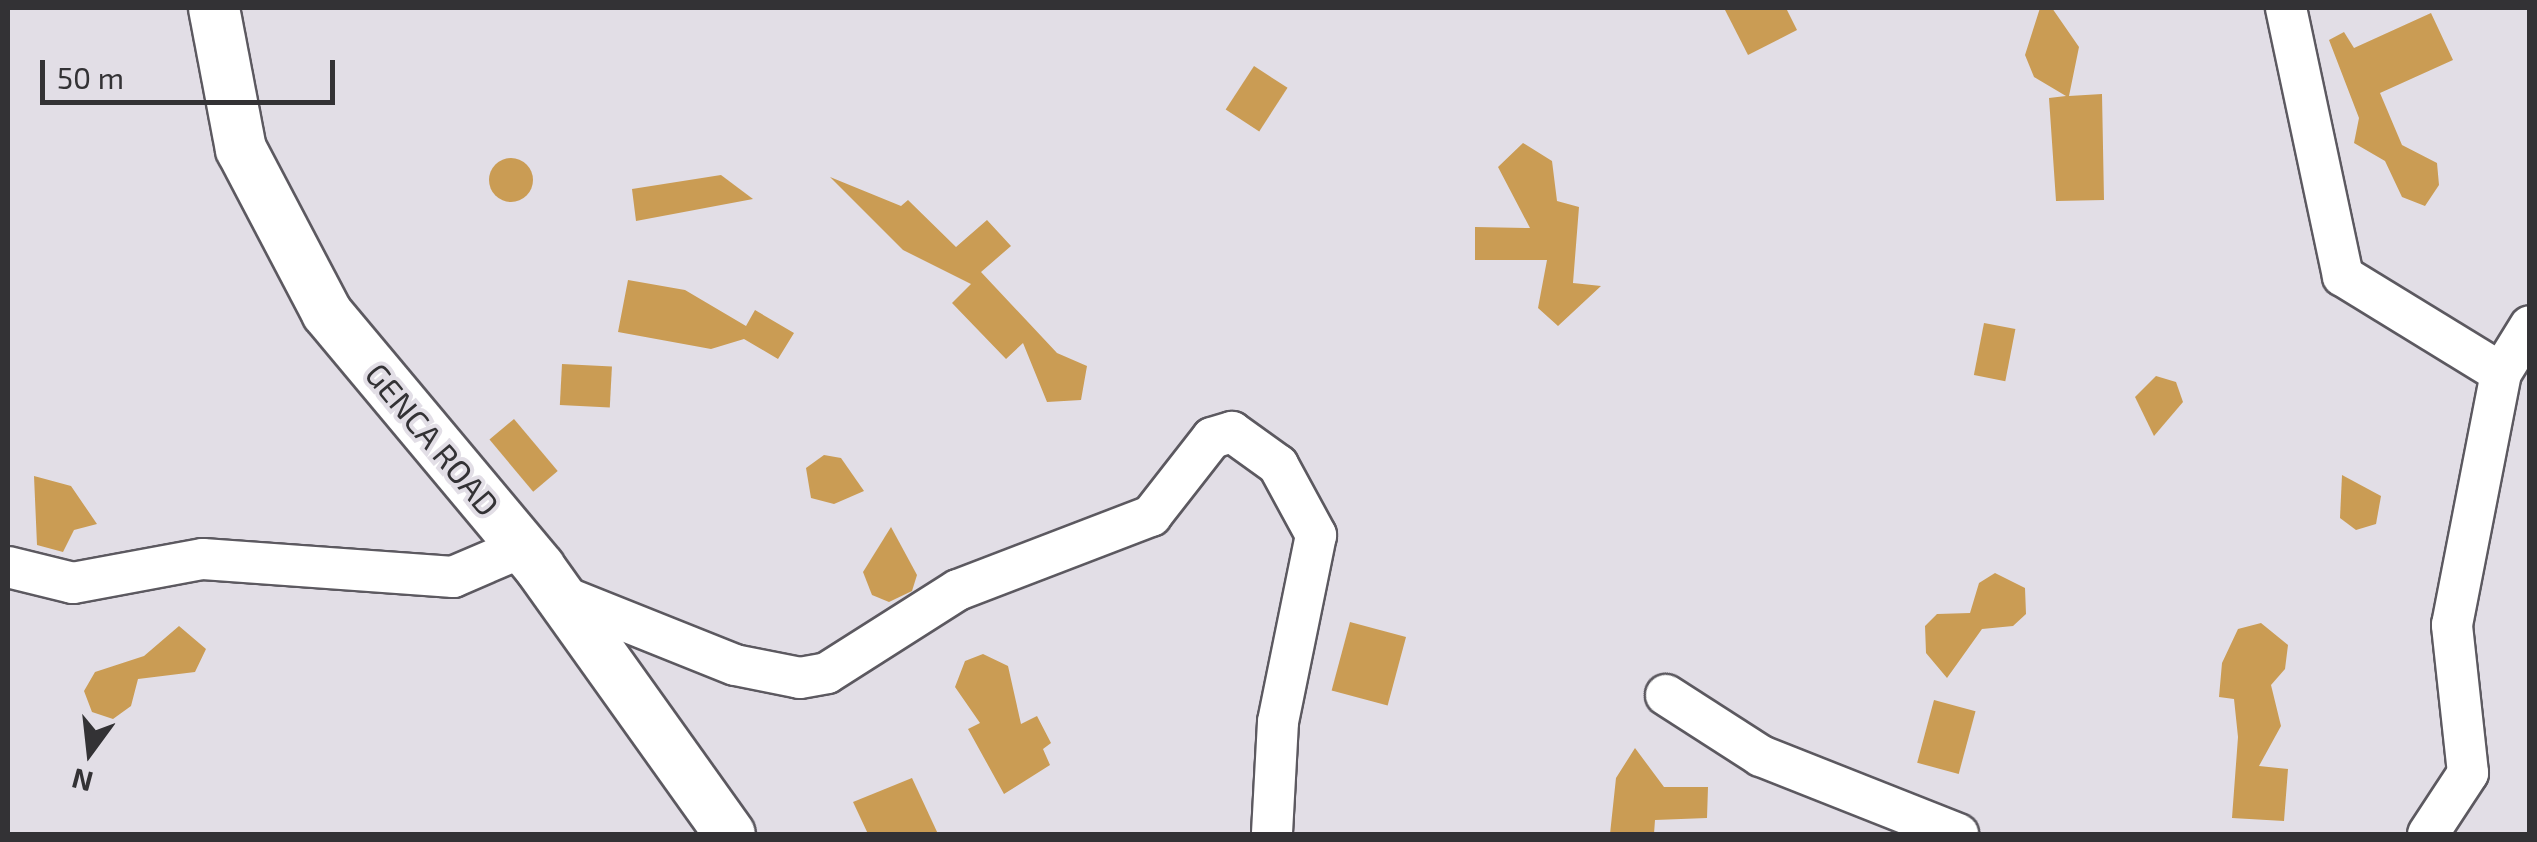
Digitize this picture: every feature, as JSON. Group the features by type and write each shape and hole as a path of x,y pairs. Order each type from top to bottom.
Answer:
{"street":[{"name":"GENCA ROAD","path":"214,8 241,150 274,224 327,313 523,547 730,834"},
{"path":"2286,8 2343,276 2501,373"},
{"path":"2428,834 2468,774 2452,625 2501,373 2530,326"},
{"path":"560,595 734,665 800,678 826,672 958,590 1151,516 1212,438 1232,432 1278,464 1316,535 1278,722 1272,834"},
{"path":"8,567 73,583 203,559 453,576 523,547"},
{"path":"1666,696 1761,756 1958,834"}],"building":[{"path":"1724,8 1786,8 1797,30 1748,55"},
{"path":"2040,8 2052,8 2079,47 2069,96 2102,94 2104,200 2056,201 2049,98 2066,96 2034,77 2025,55"},
{"path":"2431,13 2453,60 2380,93 2402,145 2437,163 2439,185 2425,206 2402,197 2385,161 2354,143 2359,118 2329,40 2344,32 2354,48"},
{"path":"1254,66 1288,88 1259,131 1226,110"},
{"path":"1523,143 1552,161 1557,201 1579,207 1573,283 1601,286 1558,326 1538,308 1547,260 1475,260 1475,227 1530,228 1498,167"},
{"path":"511,158 527,164 533,180 527,196 511,202 495,196 489,180 495,164"},
{"path":"721,175 753,199 636,221 632,189"},
{"path":"830,177 901,206 908,200 956,247 987,220 1011,246 981,272 1057,353 1087,366 1081,400 1047,402 1023,343 1006,359 952,303 971,284 903,250"},
{"path":"628,280 685,290 746,326 755,310 794,333 778,359 744,339 711,349 618,332"},
{"path":"1984,323 2015,329 2005,381 1974,375"},
{"path":"562,364 612,367 610,408 560,405"},
{"path":"2156,376 2176,382 2183,402 2154,436 2135,397"},
{"path":"514,419 558,471 533,492 489,440"},
{"path":"824,455 841,458 864,491 834,504 811,498 806,468"},
{"path":"2342,475 2381,496 2376,524 2356,530 2340,518"},
{"path":"34,476 71,486 97,524 74,530 63,552 37,545"},
{"path":"891,527 917,575 912,591 889,602 872,595 863,572"},
{"path":"1995,573 2025,588 2026,614 2013,626 1982,629 1947,678 1926,653 1925,626 1937,614 1970,613 1979,583"},
{"path":"1350,622 1406,637 1388,706 1332,691"},
{"path":"2261,623 2288,645 2285,669 2271,685 2281,726 2259,766 2288,769 2284,821 2232,818 2238,737 2234,699 2219,697 2222,663 2238,629"},
{"path":"179,626 206,649 195,672 138,679 131,706 113,719 92,712 84,691 95,672 144,656"},
{"path":"983,654 1008,666 1021,724 1037,716 1051,743 1043,749 1050,765 1004,794 968,729 980,723 955,687 965,661"},
{"path":"1934,700 1976,711 1959,774 1917,763"},
{"path":"1635,748 1664,787 1708,787 1707,818 1655,820 1654,834 1610,834 1616,778"},
{"path":"912,778 938,834 868,834 853,802"}]}
